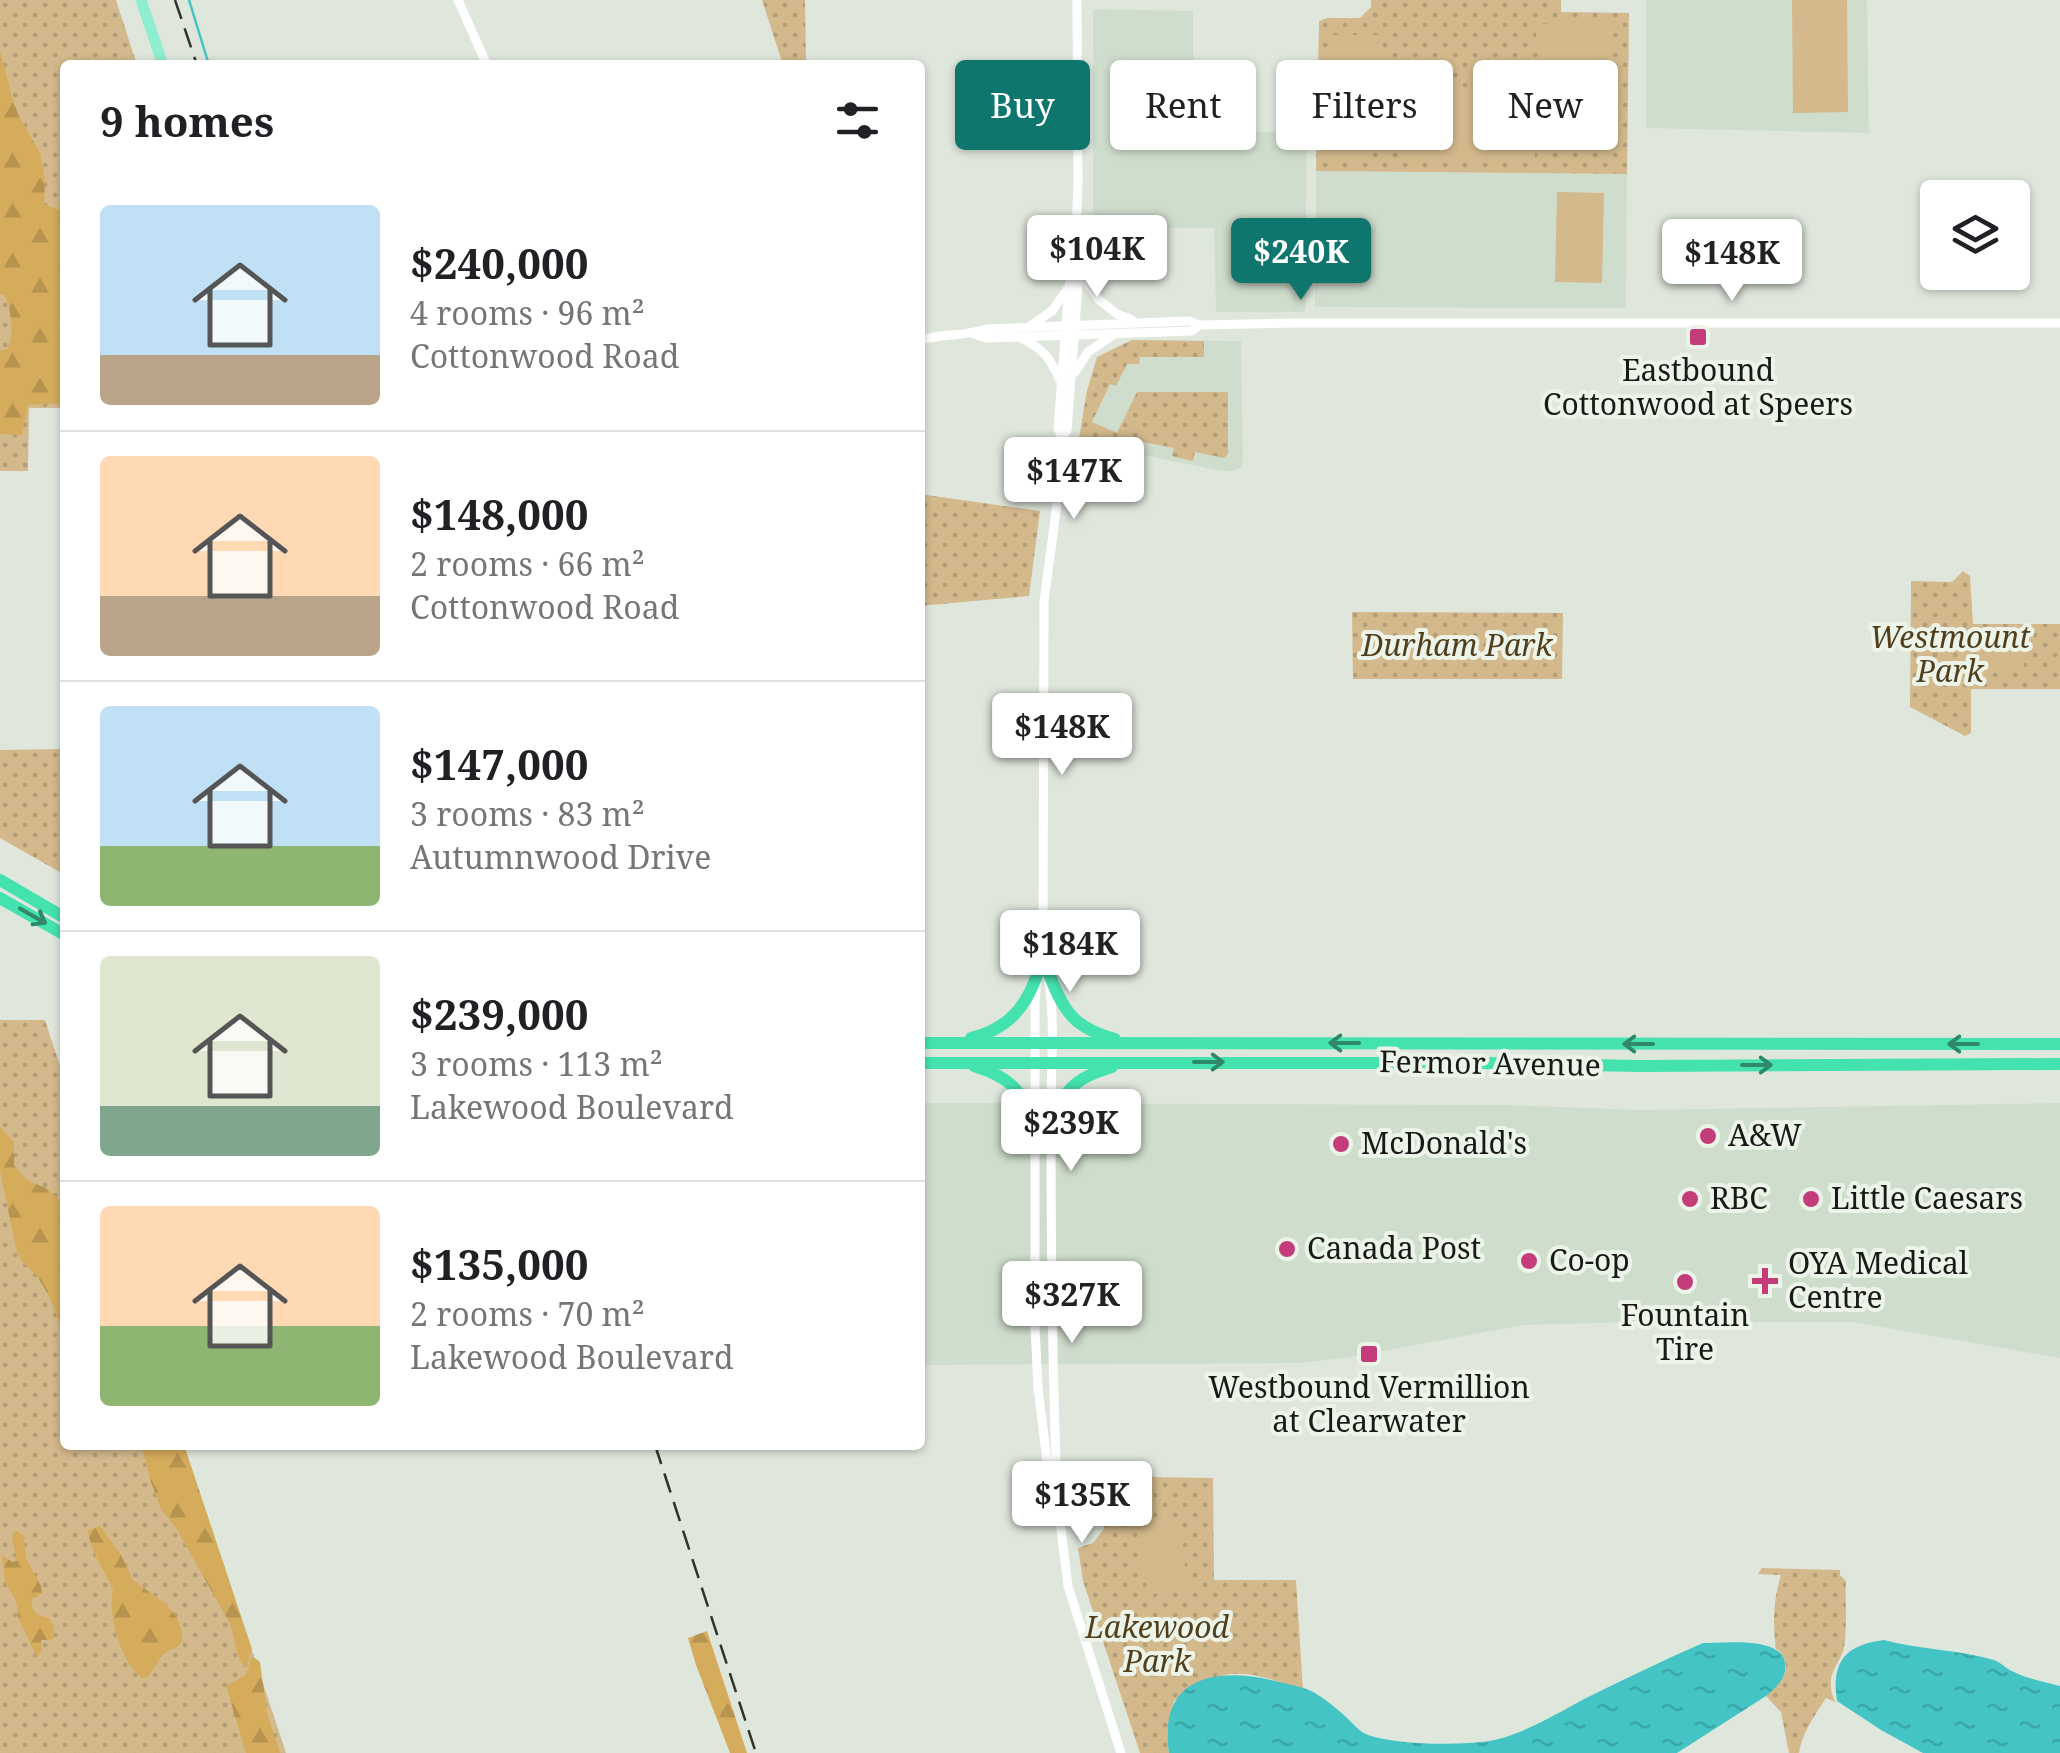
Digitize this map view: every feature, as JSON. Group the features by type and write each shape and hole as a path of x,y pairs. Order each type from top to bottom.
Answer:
{"highway":[{"path":"0,880 60,915"},
{"path":"0,898 60,932"},
{"path":"948,1043 988,1034 1012,1019 1043,974 1074,1021 1097,1034 1132,1043"},
{"name":"Fermor Avenue","path":"925,1043 2060,1044"},
{"path":"962,1062 996,1072 1014,1084 1043,1121 1073,1084 1094,1072 1127,1062"},
{"name":"Fermor Avenue","path":"925,1063 2060,1064"}],"main road":[{"path":"142,0 161,60"}],"street":[{"path":"458,0 485,60"},
{"path":"1077,0 1078,268 1067,382 1058,428 1062,438 1058,496 1044,602 1043,974 1034,1043 1043,1121 1054,1472 1068,1586 1121,1753"},
{"path":"1070,330 1070,275 1078,268"},
{"path":"1078,268 1106,306 1140,322"},
{"path":"1028,327 1052,310 1069,287"},
{"path":"973,334 986,338 1019,337 1189,320 1199,325 2060,323"},
{"path":"925,339 987,329 1192,331 1199,325"},
{"path":"1067,382 1089,350 1119,332"},
{"path":"1019,337 1038,346 1067,382"},
{"path":"1043,974 1052,1002 1052,1062 1043,1121 1036,1343 1046,1461 1054,1472"}],"shaded area":[{"path":"1646,0 1867,0 1869,133 1646,128"},
{"path":"1093,9 1193,11 1193,60 1110,60 1110,150 1256,150 1256,132 1276,132 1276,150 1307,150 1305,312 1216,312 1214,228 1093,228"},
{"path":"1316,171 1627,174 1626,308 1315,307"},
{"path":"1132,340 1241,341 1241,467 1222,471 1079,442 1097,357"},
{"path":"925,1103 1506,1105 1640,1110 2060,1103 2060,1358 1853,1322 1637,1322 1523,1325 1299,1363 925,1365"}],"green space":[{"path":"0,0 116,0 135,60 60,60 60,408 29,408 28,471 0,471"},
{"path":"762,0 805,0 806,60 781,60"},
{"path":"1371,0 1561,0 1561,12 1629,13 1627,174 1316,171 1316,150 1453,150 1453,60 1318,60 1319,21 1360,18 1371,7"},
{"path":"1792,0 1847,0 1848,112 1793,113"},
{"path":"1602,18 1614,31 1611,60 1542,60 1536,25"},
{"path":"1330,35 1383,35 1381,60 1330,60"},
{"path":"0,50 19,116 40,153 44,204 60,210 60,403 28,405 22,435 0,434 0,351 7,349 11,330 6,300 4,294 0,295"},
{"path":"1453,92 1473,93 1473,150 1535,150 1535,159 1404,158 1404,150 1453,150"},
{"path":"1319,150 1370,150 1371,161 1324,161"},
{"path":"1557,192 1604,193 1602,283 1555,282"},
{"path":"1132,340 1204,341 1204,357 1140,357 1139,364 1127,364 1116,386 1110,384 1092,422 1117,433 1137,392 1228,392 1228,454 1224,458 1195,452 1193,461 1172,456 1174,448 1127,439 1125,448 1079,438 1097,357"},
{"path":"925,495 1040,511 1029,596 925,606"},
{"name":"Westmount Park","path":"1963,571 1970,576 1973,624 2060,624 2060,689 1971,689 1971,733 1965,736 1910,707 1911,581 1952,582"},
{"name":"Durham Park","path":"1352,612 1563,613 1562,679 1353,679"},
{"path":"1984,639 2024,639 2024,669 1983,668"},
{"path":"60,749 60,872 0,838 0,750"},
{"path":"0,1020 45,1020 60,1066 60,1450 186,1450 286,1753 0,1753"},
{"path":"0,1127 14,1142 14,1165 27,1180 48,1189 60,1201 60,1325 47,1293 17,1253 0,1170"},
{"path":"142,1450 186,1450 252,1649 246,1668 239,1658 229,1622 176,1528 161,1509"},
{"name":"Lakewood Park","path":"1146,1477 1213,1478 1214,1580 1296,1580 1303,1691 1254,1675 1224,1675 1211,1680 1174,1701 1167,1731 1169,1753 1140,1753 1083,1581 1078,1548 1093,1543 1104,1529 1104,1505 1143,1506"},
{"path":"1177,1520 1189,1588 1148,1595 1136,1528"},
{"path":"100,1526 133,1580 166,1604 182,1631 182,1641 161,1657 148,1677 141,1678 134,1670 117,1637 113,1590 88,1530"},
{"path":"17,1531 24,1536 26,1558 41,1586 42,1593 32,1599 34,1610 49,1618 54,1627 54,1638 41,1640 39,1656 5,1583 2,1555 17,1561 12,1539"},
{"path":"1762,1568 1840,1570 1846,1581 1845,1640 1831,1683 1835,1702 1826,1698 1806,1731 1799,1753 1789,1753 1781,1712 1766,1696 1779,1683 1786,1667 1776,1649 1774,1632 1781,1575 1758,1574"},
{"path":"707,1631 747,1753 730,1753 696,1665 688,1638"},
{"path":"251,1658 260,1662 267,1713 280,1753 246,1753 226,1686 246,1675"}],"water":[{"path":"1884,1640 1994,1660 2011,1671 2060,1686 2060,1753 1923,1753 1881,1730 1837,1701 1836,1676 1850,1651"},
{"path":"1703,1643 1750,1643 1773,1648 1785,1662 1785,1673 1766,1696 1677,1753 1169,1753 1168,1727 1173,1707 1183,1692 1197,1682 1215,1677 1257,1677 1307,1689 1368,1735 1394,1741 1469,1743 1522,1731"}],"waterway":[{"path":"189,0 207,60"}],"railway":[{"path":"175,0 195,60"},
{"path":"657,1450 756,1753"}],"place":[{"name":"Eastbound Cottonwood at Speers","path":"1698,337"},
{"name":"A&W","path":"1708,1136"},
{"name":"McDonald's","path":"1341,1144"},
{"name":"RBC","path":"1690,1199"},
{"name":"Little Caesars","path":"1811,1199"},
{"name":"Canada Post","path":"1287,1249"},
{"name":"Co-op","path":"1529,1261"},
{"name":"OYA Medical Centre","path":"1765,1281"},
{"name":"Fountain Tire","path":"1685,1282"},
{"name":"Westbound Vermillion at Clearwater","path":"1369,1354"}]}
